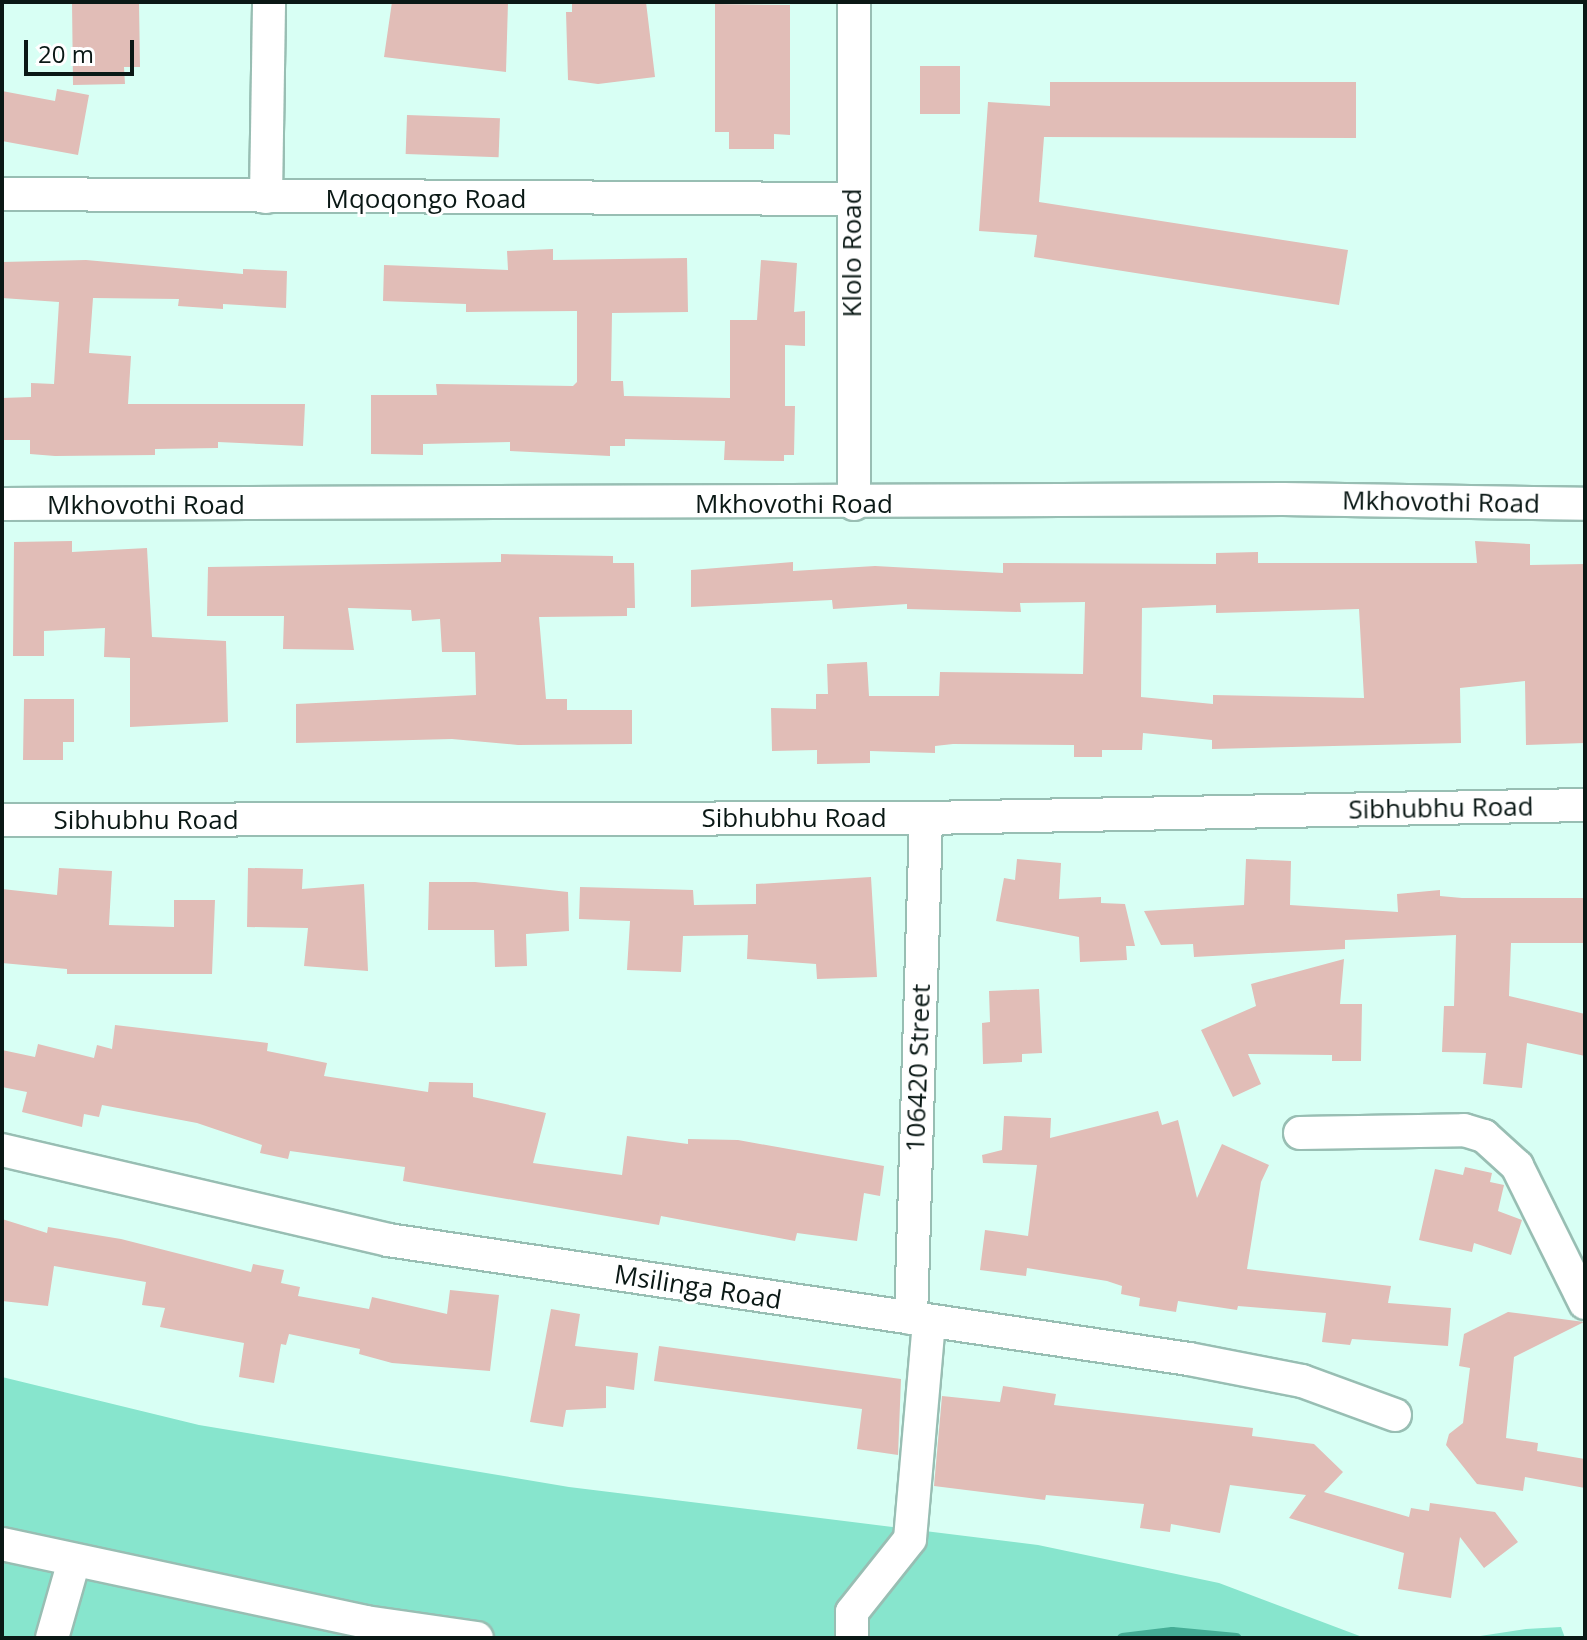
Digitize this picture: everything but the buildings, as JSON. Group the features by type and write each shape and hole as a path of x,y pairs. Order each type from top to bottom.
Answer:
{"street":[{"path":"266,197 269,2"},
{"name":"Klolo Road","path":"854,2 851,199 854,504"},
{"name":"Mqoqongo Road","path":"2,194 851,199"},
{"name":"Mkhovothi Road","path":"2,504 854,504 1283,499 1585,504"},
{"name":"Sibhubhu Road","path":"2,820 926,818 1585,805"},
{"name":"106420 Street","path":"852,1638 852,1612 910,1539 920,1320 926,818"},
{"path":"1300,1133 1464,1130 1484,1136 1517,1166 1585,1303"},
{"name":"Msilinga Road","path":"2,1150 388,1240 1302,1381 1395,1415"},
{"path":"2,1544 366,1622 477,1638"},
{"path":"52,1638 74,1561"}],"green space":[{"path":"2,1377 199,1425 569,1487 1038,1545 1219,1583 1365,1638 2,1638"},
{"path":"1561,1627 1565,1638 1467,1638 1526,1629"}],"waterway":[{"path":"1122,1638 1172,1632 1236,1638"}]}
